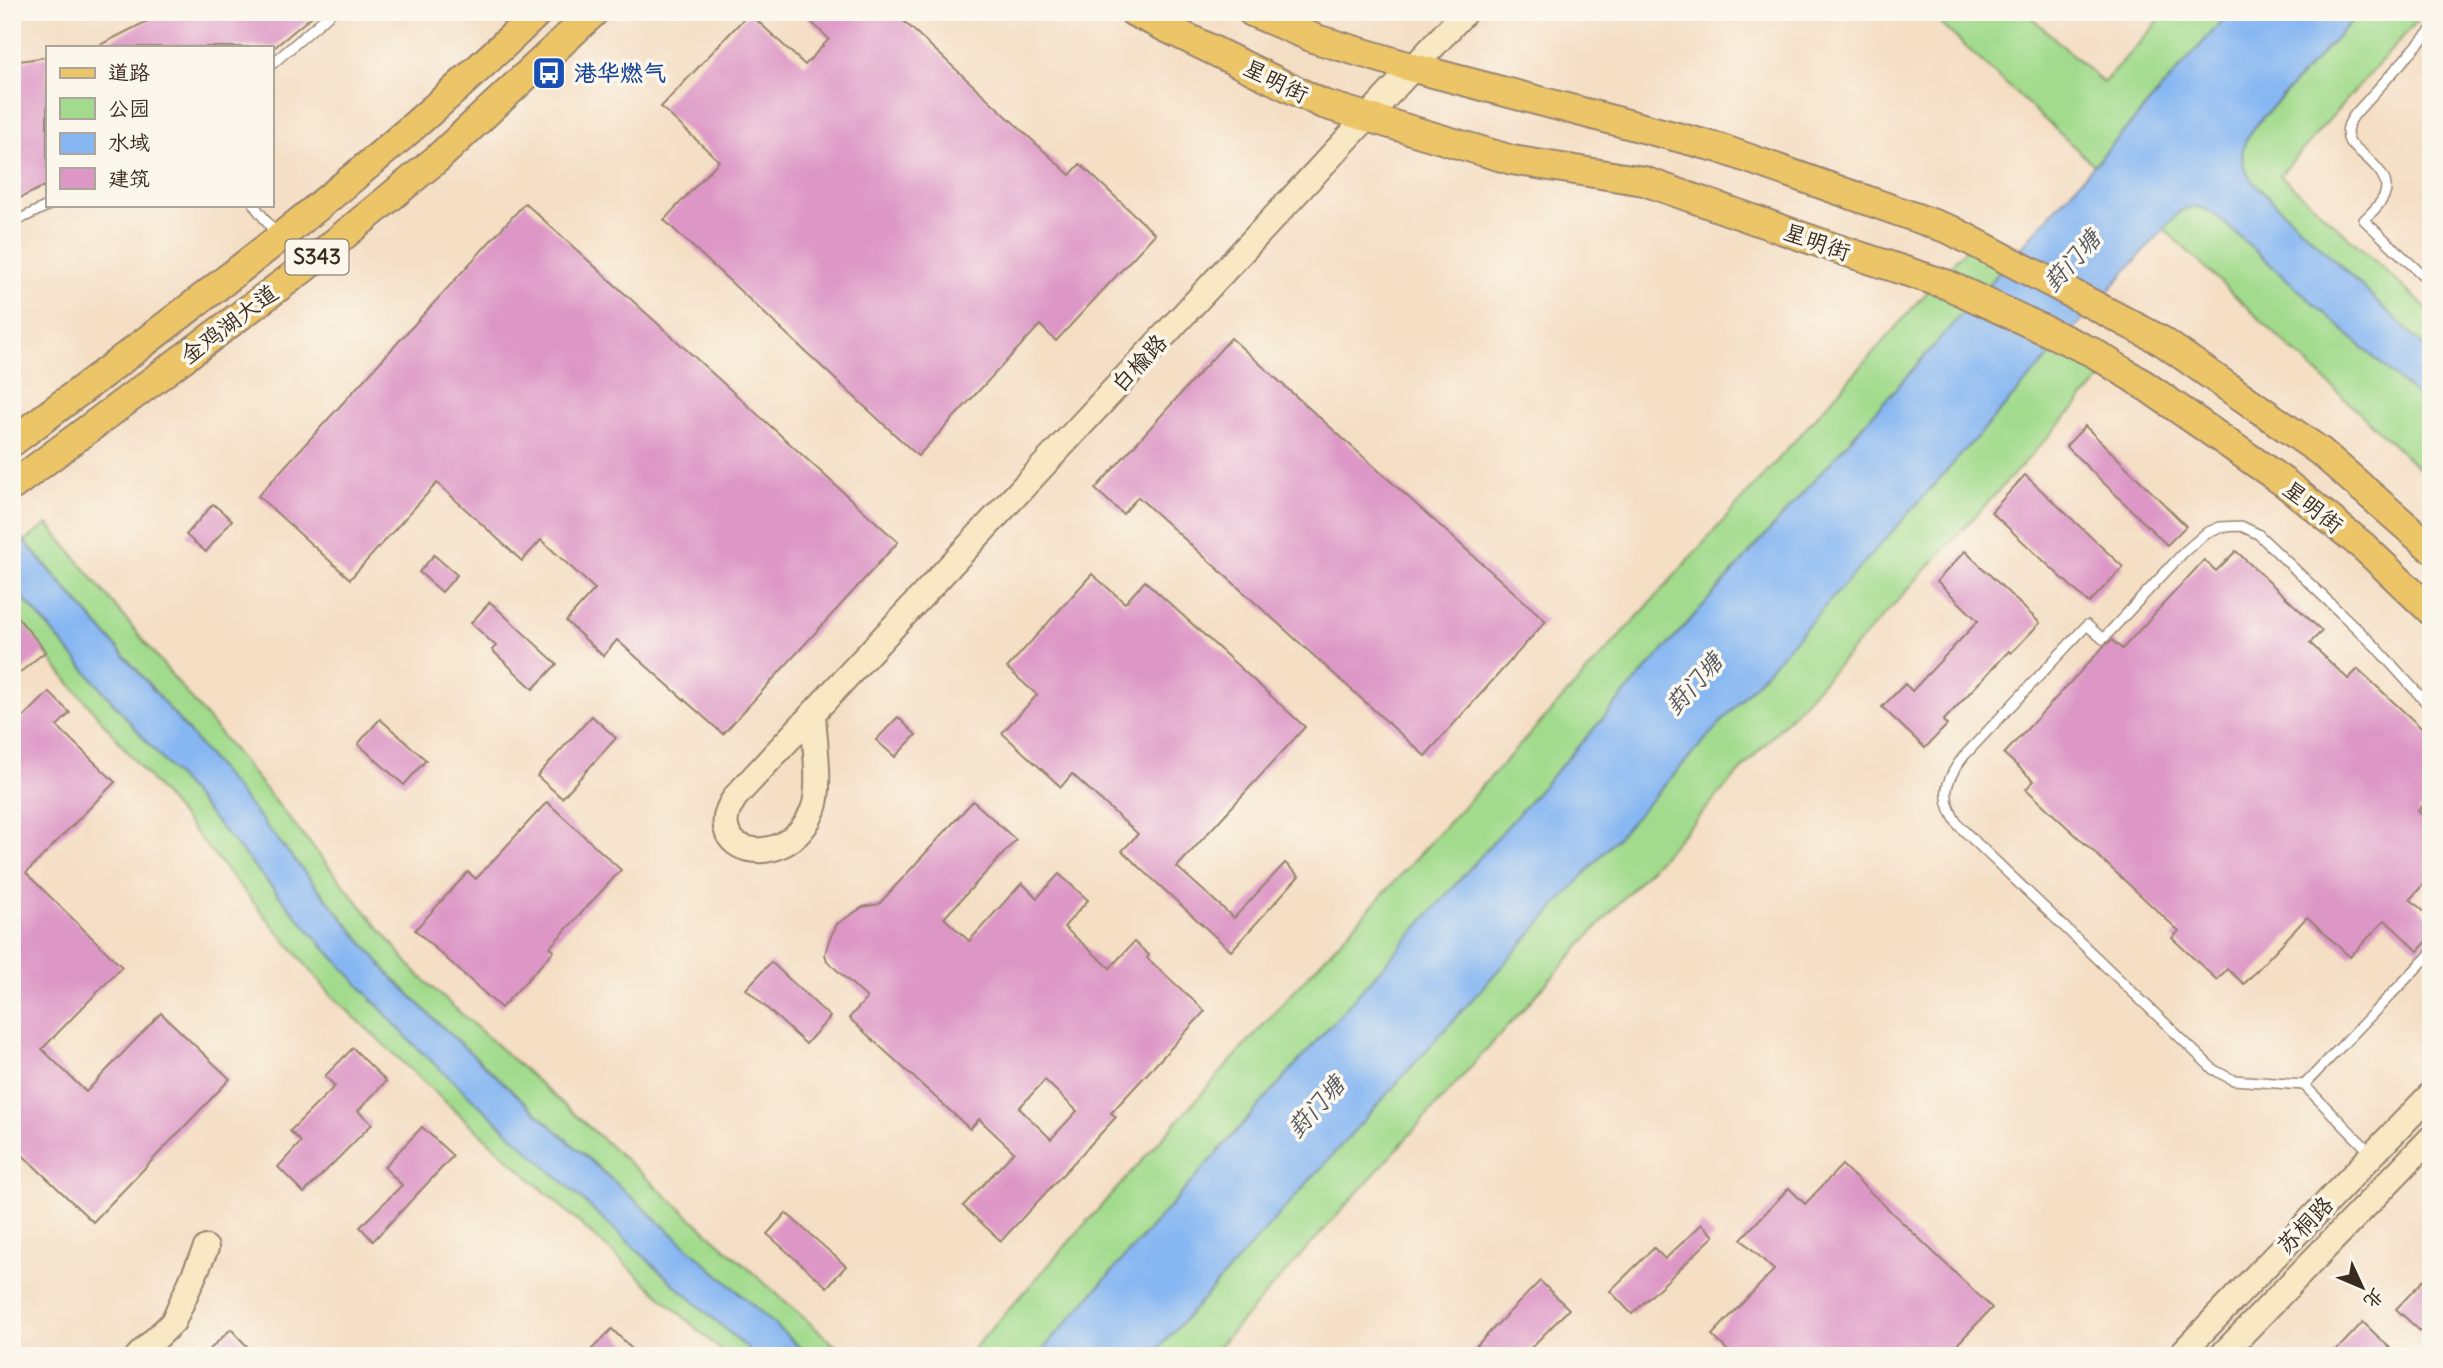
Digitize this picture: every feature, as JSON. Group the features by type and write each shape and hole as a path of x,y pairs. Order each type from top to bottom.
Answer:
{"main road":[{"name":"金鸡湖大道","path":"12,442 280,240 414,128 538,12"},
{"name":"金鸡湖大道","path":"17,482 335,243 439,158 594,12"},
{"name":"星明街","path":"1134,12 1323,104 1512,160 1644,181 1948,285 2094,354 2143,384 2285,483 2364,547 2431,611"},
{"name":"星明街","path":"1252,12 1316,39 1413,68 1719,148 1951,230 2162,341 2321,452 2431,548"}],"street":[{"name":"白榆路","path":"813,714 817,796 807,821 790,841 779,848 757,851 737,845 725,828 724,818 728,807 813,714 1465,12"},
{"name":"苏桐路","path":"2179,1356 2431,1094"},
{"name":"苏桐路","path":"2221,1356 2431,1138"},
{"path":"138,1356 173,1322 206,1248"}],"lane":[{"path":"273,63 332,12"},
{"path":"2431,30 2356,114 2347,129 2350,143 2384,176 2387,184 2383,198 2364,220 2431,283"},
{"path":"12,223 47,206"},
{"path":"255,206 280,240"},
{"path":"2373,1154 2304,1085 2233,1080 2214,1070 1959,826 1947,804 1948,783 1964,756 2087,625 2103,639 2184,552 2206,533 2220,527 2241,526 2258,534 2375,646 2431,708"},
{"path":"2304,1085 2431,953"}],"green space":[{"path":"1928,12 2026,12 2103,83 2167,12 2230,12 2094,165"},
{"path":"2360,12 2425,12 2280,175 2431,312 2431,353 2253,182 2243,162 2243,148 2253,128"},
{"path":"2194,206 2207,209 2219,218 2431,409 2431,480 2163,228 2181,211"},
{"path":"1969,245 2000,271 1037,1356 967,1356 1283,1003 1643,611"},
{"path":"2065,338 2104,376 1619,903 1210,1356 1152,1356"},
{"path":"48,524 412,968 847,1356 810,1356 530,1107 388,973 142,676 25,541"},
{"path":"12,585 315,937 415,1046 756,1356 727,1356 332,996 12,614"}],"water":[{"name":"葑门塘","path":"2230,12 2360,12 2253,128 2243,148 2243,162 2253,182 2431,353 2431,409 2219,218 2199,207 2190,207 2179,212 1152,1356 1037,1356"},
{"path":"12,527 142,676 388,973 530,1107 810,1356 756,1356 415,1046 315,937 12,585"}],"building":[{"path":"165,12 317,12 275,47 98,46"},
{"path":"801,12 894,12 1070,175 1080,164 1155,234 1056,341 1040,325 918,456 664,220 719,161 661,107 749,13 805,65 829,39"},
{"path":"46,57 46,185 12,202 12,62"},
{"path":"525,203 898,542 723,734 617,640 603,656 566,621 595,589 541,540 522,561 437,483 350,579 258,496"},
{"path":"1231,338 1546,621 1425,756 1138,497 1123,514 1095,489"},
{"path":"2085,426 2186,526 2167,545 2066,446"},
{"path":"2025,475 2123,567 2089,603 1991,512"},
{"path":"213,504 232,520 206,552 186,535"},
{"path":"1965,551 2040,623 2011,653 2009,651 1943,721 1947,725 1925,748 1882,707 1905,684 1912,691 1978,621 1937,581"},
{"path":"2236,551 2322,631 2310,643 2348,679 2358,669 2431,737 2431,797 2418,811 2431,823 2431,831 2423,839 2431,846 2431,876 2410,899 2431,918 2431,937 2418,951 2385,920 2350,957 2307,917 2244,984 2227,969 2217,980 2172,938 2179,931 2026,789 2034,781 2004,754 2104,646 2112,640 2122,649 2204,560 2216,571"},
{"path":"434,555 457,575 442,592 419,572"},
{"path":"1092,574 1125,603 1145,581 1305,727 1177,867 1234,918 1285,863 1299,876 1231,951 1122,851 1138,834 1072,774 1061,787 1002,733 1037,695 1007,668"},
{"path":"490,602 557,664 533,689 492,650 496,646 471,623"},
{"path":"12,611 46,651 12,679"},
{"path":"49,692 70,713 57,726 115,782 26,873 122,967 42,1049 86,1092 161,1013 230,1079 93,1222 12,1145 12,729"},
{"path":"592,716 616,738 562,798 537,776"},
{"path":"898,717 916,735 895,757 876,740"},
{"path":"380,719 426,760 404,785 358,744"},
{"path":"973,801 1016,840 944,918 969,941 1022,883 1037,898 1059,874 1088,900 1064,927 1110,968 1134,942 1149,955 1147,958 1205,1011 1111,1113 1116,1117 1001,1241 963,1206 1014,1152 979,1119 970,1129 849,1018 867,998 827,961 825,954 837,924 863,907 879,904","holes":["1045,1080 1077,1111 1051,1139 1019,1108"]},
{"path":"547,802 621,870 550,947 554,951 501,1008 415,930 468,872 476,879"},
{"path":"771,962 830,1017 806,1044 746,989"},
{"path":"353,1048 386,1081 358,1111 372,1124 304,1193 278,1167 301,1142 290,1131 335,1086 325,1076"},
{"path":"422,1127 453,1156 373,1241 360,1227 402,1185 384,1167"},
{"path":"1842,1165 1992,1308 1946,1356 1733,1356 1712,1335 1774,1270 1741,1239 1789,1188 1805,1204"},
{"path":"786,1213 846,1266 827,1287 767,1234"},
{"path":"1702,1224 1714,1236 1632,1314 1610,1291 1654,1248 1665,1259"},
{"path":"2431,1272 2431,1341 2396,1309"},
{"path":"1540,1281 1569,1309 1523,1356 1466,1356"},
{"path":"2363,1322 2398,1356 2331,1356"},
{"path":"231,1329 256,1356 203,1356"},
{"path":"612,1329 639,1356 585,1356"}],"place":[{"name":"港华燃气","path":"549,73"}]}
